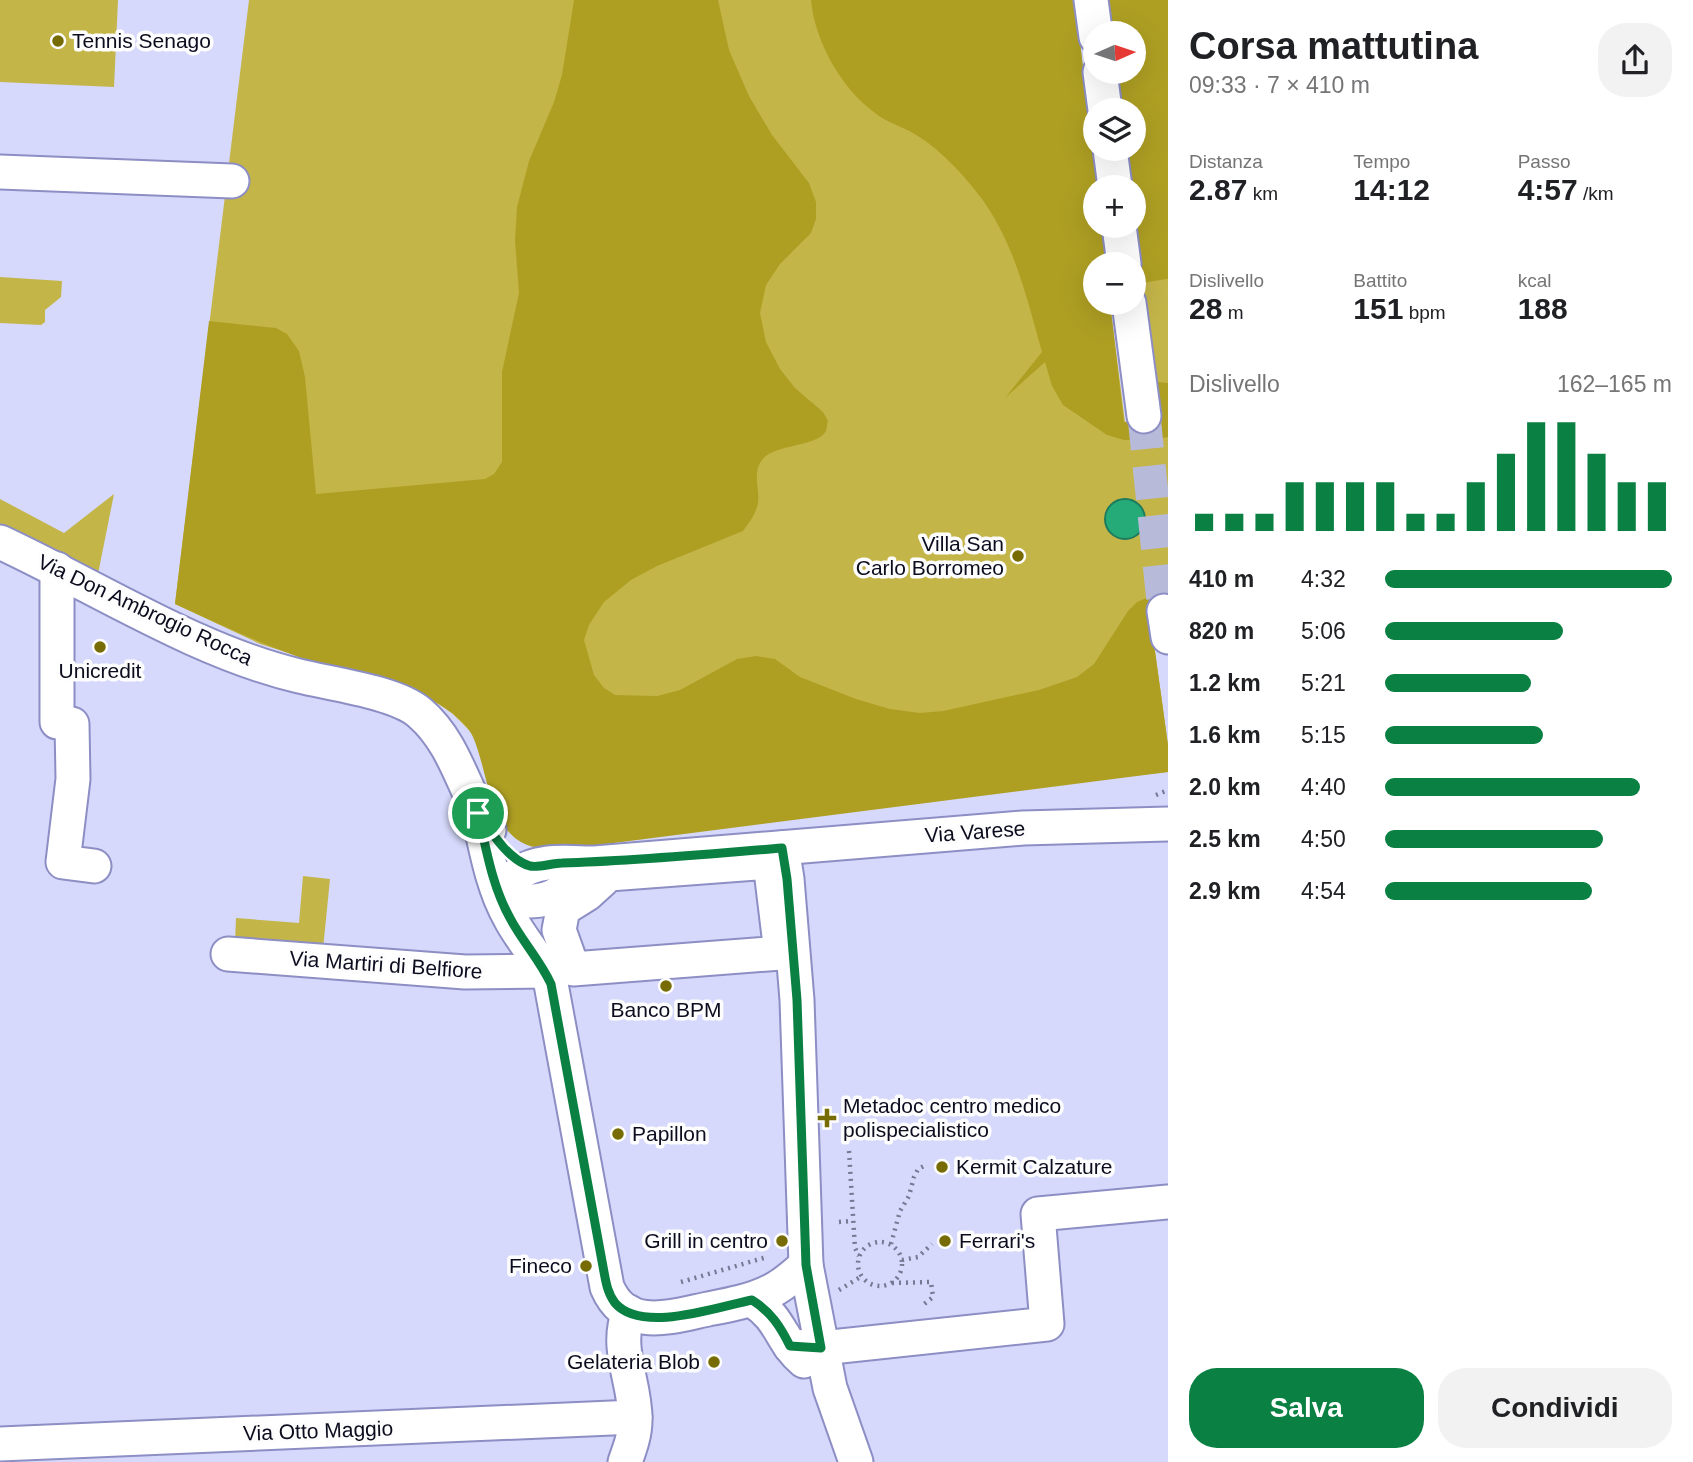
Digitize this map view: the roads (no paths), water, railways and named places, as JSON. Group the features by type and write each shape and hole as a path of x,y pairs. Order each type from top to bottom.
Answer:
{"street":[{"path":"1091,0 1094,21"},
{"path":"0,172 232,181"},
{"path":"1130,315 1143,416"},
{"name":"Via Don Ambrogio Rocca","path":"0,541 163,624 230,669 273,669 384,696 410,706 440,735 458,766 478,813"},
{"path":"57,569 57,722 72,724 73,779 63,862 94,866"},
{"name":"Via Varese","path":"530,866 1023,828 1162,810"},
{"path":"478,813 509,853 530,866 515,875 500,896"},
{"path":"478,813 488,862 500,896 510,918 551,984 607,1287 617,1305 629,1312 664,1318 752,1300 785,1283 806,1265"},
{"path":"782,848 797,1000 806,1265 806,1347"},
{"path":"770,862 781,953 629,966 573,970 559,930 563,909 587,894 609,874 770,862"},
{"path":"500,896 526,903 549,898 573,883 595,863"},
{"name":"Via Martiri di Belfiore","path":"228,954 465,972 545,971"},
{"path":"806,1347 1047,1324 1038,1214 1168,1202"},
{"path":"752,1300 766,1309 806,1347 830,1388 856,1462"},
{"path":"625,1462 634,1436 635,1417 623,1346 629,1312"},
{"name":"Via Otto Maggio","path":"0,1444 635,1417"}],"tunnel":[{"path":"1144,416 1164,611"}],"place":[{"name":"Tennis Senago","path":"58,41"},
{"name":"Villa San Carlo Borromeo","path":"1018,556"},
{"name":"Unicredit","path":"100,647"},
{"name":"Banco BPM","path":"666,986"},
{"name":"Metadoc centro medico polispecialistico","path":"827,1118"},
{"name":"Papillon","path":"618,1134"},
{"name":"Kermit Calzature","path":"942,1167"},
{"name":"Grill in centro","path":"782,1241"},
{"name":"Ferrari's","path":"945,1241"},
{"name":"Fineco","path":"586,1266"},
{"name":"Gelateria Blob","path":"714,1362"}]}
